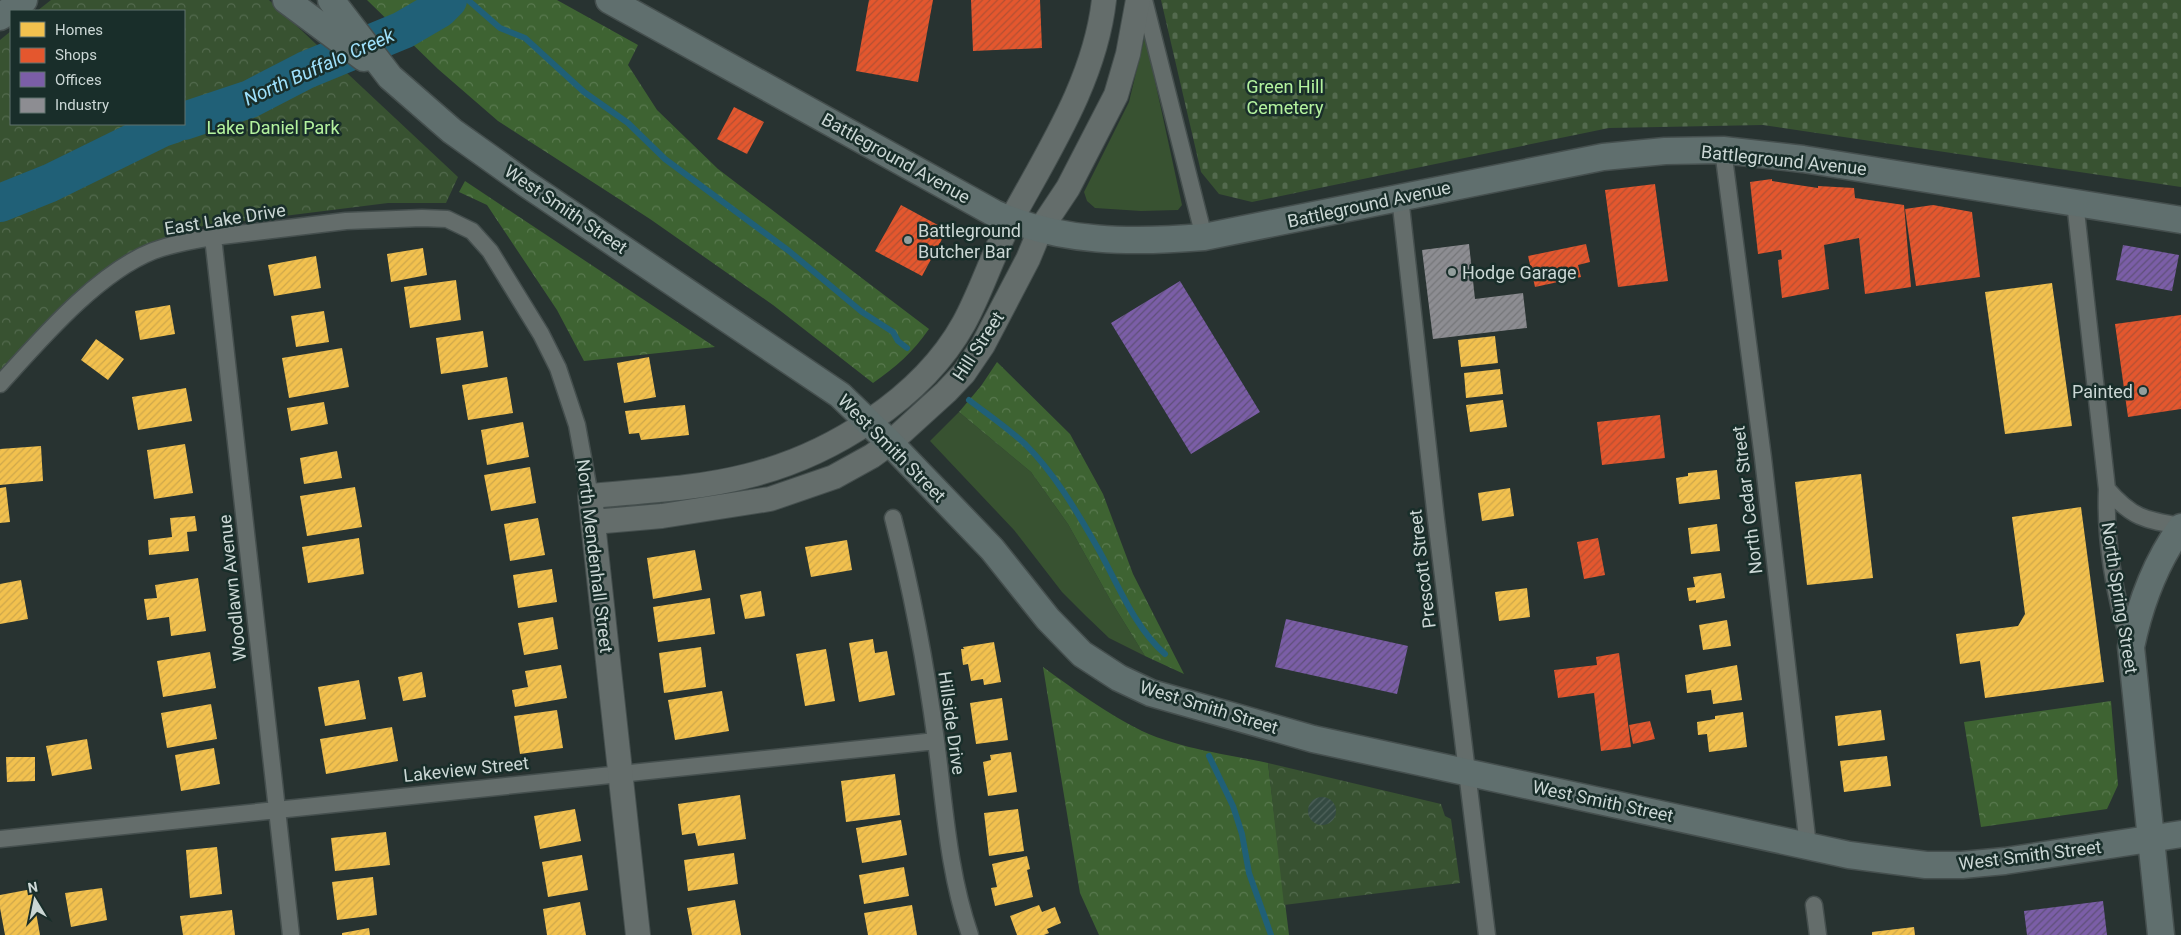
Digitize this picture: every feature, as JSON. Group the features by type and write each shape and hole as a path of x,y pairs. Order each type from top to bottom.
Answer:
{"main road":[{"path":"11,10 24,0"},
{"path":"286,0 337,26"},
{"name":"West Smith Street","path":"331,0 337,26 390,77 452,131 525,183 840,395 890,443 992,549 1048,619 1082,654 1118,678 1151,693 1313,738 1849,855 1906,862 1962,865 2005,861 2181,834"},
{"name":"Battleground Avenue","path":"609,0 1010,220 1040,230 1112,240 1151,241 1204,237 1603,158 1665,151 1723,150 1803,159 2181,220"},
{"path":"2131,647 2136,622 2150,582 2168,544 2181,526"},
{"name":"North Spring Street","path":"2131,647 2161,935"}],"street":[{"name":"Hill Street","path":"590,496 722,481 785,465 817,451 868,422 917,384 942,354 963,324 1010,220 1056,138 1092,59 1104,0"},
{"name":"Hill Street","path":"592,522 662,516 770,499 834,477 872,456 890,443 964,373 987,337 1028,259 1040,230 1068,188 1116,95 1128,54 1138,0"},
{"path":"1144,0 1204,237"},
{"name":"North Cedar Street","path":"1723,150 1763,458 1808,846"},
{"name":"Prescott Street","path":"1400,197 1436,519 1487,935"},
{"name":"North Spring Street","path":"2075,202 2107,489 2106,511 2119,611 2131,647"},
{"name":"East Lake Drive","path":"0,384 50,329 109,276 152,251 192,240 346,221 422,218 448,219"},
{"name":"North Mendenhall Street","path":"448,219 472,231 490,251 541,334 558,368 577,425 590,496 638,935"},
{"name":"Woodlawn Avenue","path":"213,237 291,935"},
{"path":"2107,489 2130,513 2148,520 2181,526"},
{"name":"Hillside Drive","path":"893,518 909,579 936,741 951,866 959,902 970,935"},
{"name":"Lakeview Street","path":"0,839 936,741"},
{"path":"1814,905 1818,935"}],"green space":[{"name":"Lake Daniel Park","path":"51,0 269,0 458,177 446,203 388,203 203,226 159,242 108,271 0,371 0,40 10,32 10,125 185,125 185,10 38,10"},
{"path":"367,0 557,0 638,45 628,65 657,110 718,169 929,329 904,359 873,383 773,305 650,219 498,121 438,69"},
{"name":"Green Hill Cemetery","path":"1161,0 2181,0 2181,187 1763,125 1609,128 1252,202 1219,194 1201,172"},
{"path":"1145,35 1182,205 1178,210 1141,211 1095,208 1087,201 1084,192 1129,102"},
{"path":"465,181 715,347 584,361 557,310 487,205 459,192"},
{"path":"997,362 1070,434 1103,494 1133,574 1184,674 1145,656 1111,601 1068,524 1031,472 959,412 981,386"},
{"path":"959,412 1031,472 1068,524 1111,601 1145,656 1109,638 1062,592 1014,530 930,441"},
{"path":"1043,667 1079,693 1142,731 1188,747 1268,763 1289,935 1099,935 1080,893"},
{"path":"2111,701 2118,785 2107,809 1981,827 1964,722"},
{"path":"1268,763 1441,804 1445,816 1451,819 1460,883 1284,905"}],"building: Homes":[{"path":"423,248 427,275 391,282 387,254"},
{"path":"316,256 321,288 274,296 268,265"},
{"path":"456,280 461,320 410,328 404,287"},
{"path":"2052,283 2072,426 2005,434 1985,292"},
{"path":"170,305 175,334 140,340 135,311"},
{"path":"324,311 329,342 296,347 291,316"},
{"path":"483,331 488,367 441,374 436,338"},
{"path":"1495,336 1498,363 1461,367 1458,340"},
{"path":"96,339 124,359 108,380 81,360"},
{"path":"342,348 349,387 289,398 282,358"},
{"path":"649,357 656,397 624,403 617,363"},
{"path":"1500,369 1503,394 1466,398 1464,373"},
{"path":"507,377 513,413 468,420 462,385"},
{"path":"186,388 192,421 138,430 132,397"},
{"path":"1503,400 1507,427 1470,432 1466,405"},
{"path":"324,402 328,424 291,431 287,408"},
{"path":"685,405 689,435 641,440 639,433 629,434 625,411"},
{"path":"523,422 529,457 487,465 481,430"},
{"path":"185,444 193,493 154,499 147,450"},
{"path":"41,446 43,481 0,485 0,449"},
{"path":"337,451 342,478 304,484 300,458"},
{"path":"530,467 536,503 491,511 484,475"},
{"path":"1717,470 1720,499 1679,504 1676,478 1688,476 1688,473"},
{"path":"1861,474 1873,578 1807,585 1795,482"},
{"path":"6,487 10,522 0,523 0,488"},
{"path":"355,487 362,527 307,536 300,496"},
{"path":"1510,488 1514,516 1482,521 1478,493"},
{"path":"2081,507 2104,682 1985,698 1980,661 1960,664 1956,634 2018,626 2025,614 2012,517"},
{"path":"195,516 197,531 187,532 189,551 149,555 148,540 172,537 170,518"},
{"path":"538,518 545,555 510,561 504,524"},
{"path":"1717,524 1720,551 1691,554 1688,528"},
{"path":"359,538 364,574 308,583 302,547"},
{"path":"847,540 852,570 811,577 805,547"},
{"path":"695,550 702,590 653,599 647,558"},
{"path":"552,569 557,602 518,608 513,575"},
{"path":"1721,573 1725,598 1696,603 1696,600 1689,601 1687,588 1695,587 1693,577"},
{"path":"198,578 206,631 171,636 169,617 147,620 144,599 157,598 155,585"},
{"path":"21,580 28,619 0,624 0,584"},
{"path":"1527,588 1530,617 1499,621 1495,592"},
{"path":"761,591 765,616 745,619 740,595"},
{"path":"710,598 715,634 658,642 653,607"},
{"path":"553,617 558,649 524,655 518,623"},
{"path":"1727,620 1731,646 1703,650 1699,625"},
{"path":"873,639 875,653 887,651 895,695 859,702 849,643"},
{"path":"994,642 1001,682 984,685 983,679 971,681 968,664 963,665 961,649 964,649 963,647"},
{"path":"701,647 706,687 664,693 659,653"},
{"path":"826,649 835,701 805,706 796,654"},
{"path":"210,652 216,688 163,697 157,661"},
{"path":"561,665 567,698 515,707 512,690 528,687 525,671"},
{"path":"1737,665 1742,700 1713,704 1711,690 1687,693 1685,675"},
{"path":"422,672 426,697 403,701 398,677"},
{"path":"359,680 366,719 325,726 318,687"},
{"path":"722,691 729,731 675,740 668,700"},
{"path":"1002,698 1008,740 976,744 970,703"},
{"path":"211,704 217,739 167,748 161,713"},
{"path":"557,710 563,748 520,754 514,716"},
{"path":"1881,710 1885,740 1838,746 1835,716"},
{"path":"1743,712 1747,747 1709,752 1707,734 1698,735 1697,722 1715,719 1715,716"},
{"path":"392,727 398,761 326,774 320,739"},
{"path":"87,739 92,769 52,776 46,746"},
{"path":"214,748 220,784 181,791 175,755"},
{"path":"1011,752 1017,792 988,796 983,762 991,760 990,755"},
{"path":"1887,756 1891,786 1844,792 1840,761"},
{"path":"6,757 35,757 35,781 7,782"},
{"path":"895,774 900,815 846,822 841,781"},
{"path":"740,795 746,839 698,846 695,833 682,835 678,804"},
{"path":"575,809 581,841 540,849 534,816"},
{"path":"1018,809 1024,851 989,856 984,813"},
{"path":"901,820 907,855 862,863 856,828"},
{"path":"386,832 390,865 335,871 331,838"},
{"path":"217,847 222,894 190,898 186,850"},
{"path":"734,853 738,884 688,891 684,860"},
{"path":"582,855 588,890 548,897 542,862"},
{"path":"1027,856 1030,869 1027,870 1033,897 995,906 991,888 997,887 992,864"},
{"path":"904,867 909,896 864,904 859,875"},
{"path":"373,877 377,915 337,920 332,882"},
{"path":"102,888 107,920 71,927 65,893"},
{"path":"32,889 40,935 5,935 0,908 0,895"},
{"path":"735,900 741,935 692,935 687,908"},
{"path":"580,902 586,935 547,935 543,909"},
{"path":"912,905 917,935 868,935 864,913"},
{"path":"1039,905 1042,912 1055,907 1061,923 1047,929 1049,933 1044,935 1017,935 1010,916"},
{"path":"232,910 235,935 183,935 180,916"},
{"path":"1914,927 1915,935 1872,935 1872,932"},
{"path":"369,928 370,935 342,935 342,933"}],"building: Shops":[{"path":"869,0 933,0 918,82 856,71"},
{"path":"971,0 1040,0 1042,48 973,51"},
{"path":"734,107 764,122 747,154 717,139"},
{"path":"1772,179 1772,181 1818,188 1818,186 1854,188 1855,198 1904,205 1911,287 1865,294 1859,238 1824,245 1829,289 1782,298 1778,260 1782,259 1781,250 1758,254 1750,182"},
{"path":"1655,184 1668,281 1618,287 1605,190"},
{"path":"901,205 947,230 922,276 875,251"},
{"path":"1933,205 1972,212 1980,277 1916,286 1905,209"},
{"path":"1586,244 1590,262 1578,265 1581,277 1535,287 1528,256"},
{"path":"2181,315 2181,409 2128,417 2115,324"},
{"path":"1660,415 1665,458 1602,465 1597,422"},
{"path":"1598,538 1605,575 1584,579 1577,542"},
{"path":"1619,653 1631,747 1601,751 1594,693 1558,698 1554,670 1597,665 1596,657"},
{"path":"1650,721 1655,739 1633,744 1629,725"}],"building: Offices":[{"path":"2123,245 2179,255 2172,291 2116,280"},
{"path":"1180,281 1260,412 1191,454 1111,323"},
{"path":"1286,619 1408,646 1397,694 1275,667"},
{"path":"2103,901 2107,935 2027,935 2024,911"}],"building: Industry":[{"path":"1469,244 1475,299 1523,293 1527,328 1433,339 1422,250"}],"building: Other":[{"path":"1322,797 1332,801 1336,811 1332,821 1322,825 1312,821 1308,811 1312,801"}],"waterway":[{"name":"North Buffalo Creek","path":"185,121 250,99 306,70 403,30 439,9 448,0"},
{"path":"468,0 500,28 525,38 584,92 628,123 665,159 789,251 862,312 893,332 898,341 907,348"},
{"name":"North Buffalo Creek","path":"0,203 50,183 171,125"},
{"path":"969,400 1026,445 1046,468 1081,519 1135,617 1154,643 1165,654"},
{"path":"1209,756 1233,806 1242,834 1249,873 1271,935"}],"place":[{"name":"Battleground Butcher Bar","path":"908,240"},
{"name":"Hodge Garage","path":"1452,272"},
{"name":"Painted","path":"2143,391"}]}
